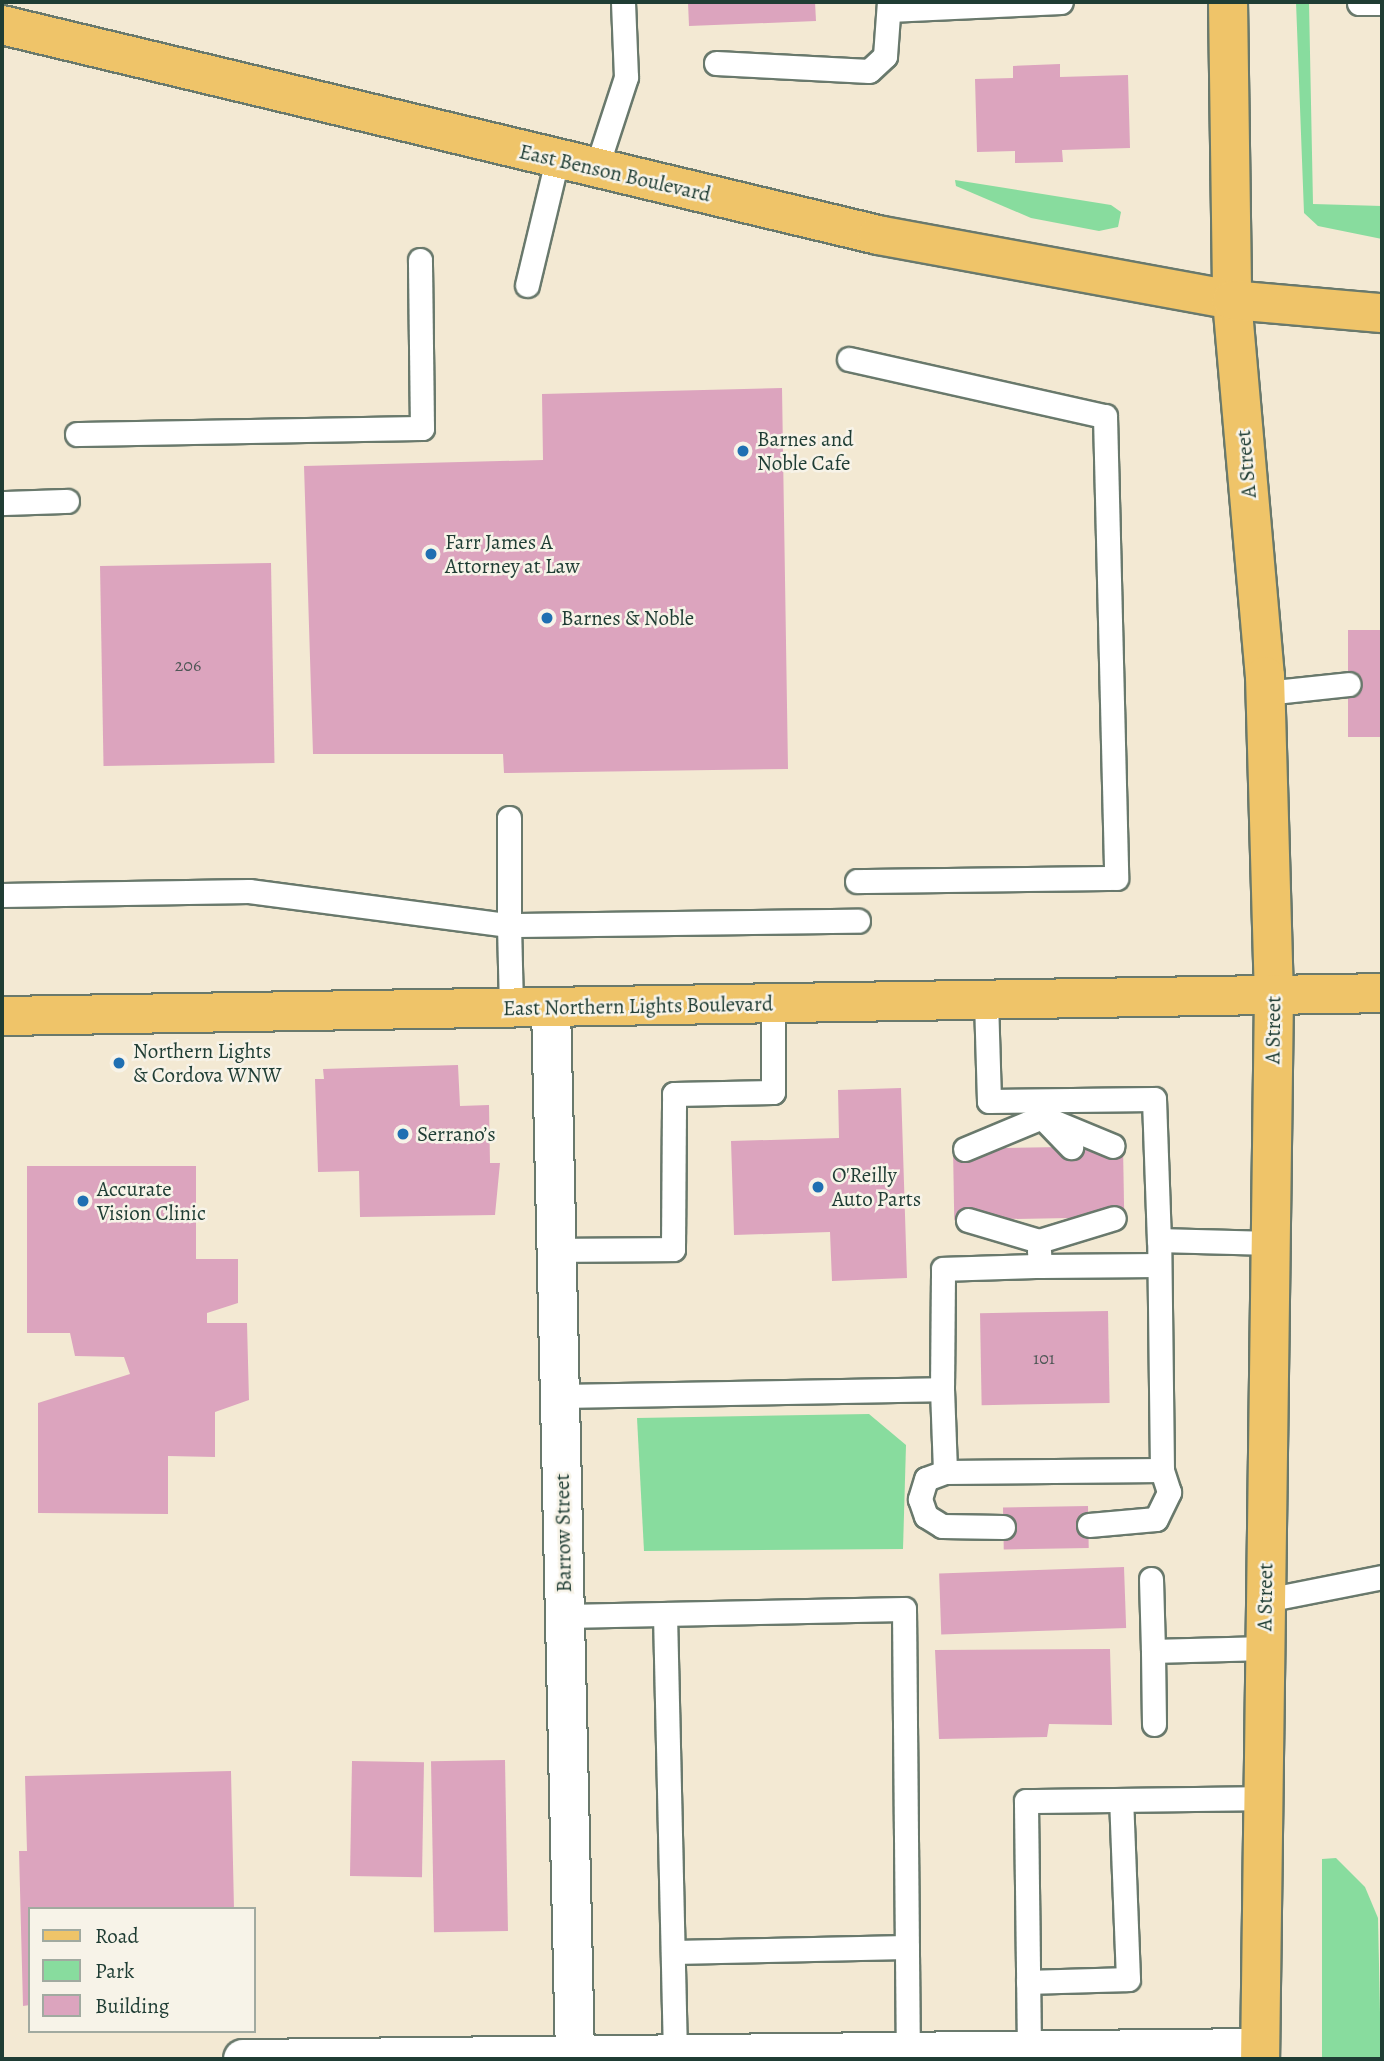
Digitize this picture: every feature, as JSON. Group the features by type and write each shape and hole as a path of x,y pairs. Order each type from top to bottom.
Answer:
{"main road":[{"name":"A Street","path":"1228,2 1232,300 1265,693 1274,994 1260,2054"},
{"name":"East Benson Boulevard","path":"2,25 878,235 1232,300 1382,313"},
{"name":"East Northern Lights Boulevard","path":"2,1016 1382,993"}],"street":[{"name":"Barrow Street","path":"551,1007 575,2057"},
{"path":"243,2059 675,2056 908,2050 1260,2054"}],"lane":[{"path":"596,169 626,77 623,2"},
{"path":"716,63 869,71 885,56 889,6 1061,2"},
{"path":"1359,3 1382,3"},
{"path":"527,285 557,160"},
{"path":"77,434 422,428 420,260"},
{"path":"849,359 1105,416 1116,878 857,881"},
{"path":"2,503 67,501"},
{"path":"1265,693 1349,684"},
{"path":"509,818 511,1008"},
{"path":"2,895 249,891 509,925 858,921"},
{"path":"986,1000 989,1101 1042,1108 1154,1099 1162,1469 1169,1492 1156,1520 1089,1525"},
{"path":"556,1250 673,1249 674,1094 773,1092 773,1004"},
{"path":"1042,1108 1113,1146"},
{"path":"1042,1108 1071,1147"},
{"path":"1005,1148 1042,1108"},
{"path":"965,1149 1042,1108"},
{"path":"968,1220 1039,1241 1114,1217"},
{"path":"1039,1241 1072,1218"},
{"path":"1006,1219 1039,1241"},
{"path":"1159,1240 1270,1243"},
{"path":"1039,1241 1040,1266"},
{"path":"945,1472 942,1389 943,1269 1159,1265"},
{"path":"559,1396 942,1389"},
{"path":"1003,1527 942,1526 926,1516 920,1499 926,1479 945,1472 1162,1469"},
{"path":"1266,1600 1382,1577"},
{"path":"1151,1579 1154,1724"},
{"path":"565,1616 904,1609 908,2050"},
{"path":"665,1614 675,2056"},
{"path":"1153,1651 1265,1648"},
{"path":"1028,2050 1026,1801 1263,1798"},
{"path":"1028,1982 1128,1979 1121,1800"},
{"path":"673,1952 907,1947"}],"green space":[{"path":"1296,2 1309,2 1313,204 1382,206 1382,239 1318,226 1304,213"},
{"path":"955,180 1111,205 1121,212 1118,227 1099,231 1031,218 956,186"},
{"path":"869,1414 906,1445 903,1549 644,1551 637,1418"},
{"path":"1336,1858 1365,1887 1378,1918 1381,2059 1322,2059 1322,1859"}],"building":[{"path":"688,2 815,2 816,21 689,26"},
{"path":"1060,64 1060,77 1128,75 1130,148 1062,150 1063,162 1015,163 1015,151 977,152 975,79 1013,78 1013,66"},
{"name":"Barnes & Noble","path":"782,388 788,769 504,773 503,754 313,754 304,466 543,460 542,394"},
{"path":"271,563 274,763 104,766 100,566"},
{"path":"1348,630 1382,630 1382,737 1348,737"},
{"name":"Serrano’s","path":"458,1065 460,1106 489,1105 490,1163 500,1163 495,1215 360,1217 359,1171 318,1172 315,1079 324,1079 323,1069"},
{"name":"O'Reilly Auto Parts","path":"901,1088 907,1278 832,1281 830,1232 734,1235 731,1141 839,1138 838,1090"},
{"path":"1123,1146 1124,1217 954,1220 953,1149"},
{"path":"27,1166 196,1166 196,1259 238,1259 238,1303 207,1313 207,1323 247,1323 249,1400 215,1412 215,1457 168,1456 168,1514 38,1513 38,1403 130,1374 124,1357 75,1356 70,1333 27,1333"},
{"path":"1108,1311 1110,1403 982,1405 980,1313"},
{"path":"1088,1506 1089,1548 1004,1549 1003,1507"},
{"path":"1124,1567 1126,1628 941,1634 939,1573"},
{"path":"1110,1649 1112,1725 1049,1724 1047,1737 939,1739 935,1650"},
{"path":"505,1760 508,1931 434,1932 431,1761"},
{"path":"352,1761 424,1762 422,1877 350,1876"},
{"path":"231,1771 234,1907 28,1907 28,2005 23,2006 19,1851 27,1851 25,1776"}],"place":[{"name":"Barnes and Noble Cafe","path":"743,451"},
{"name":"Farr James A Attorney at Law","path":"431,554"},
{"name":"Barnes & Noble","path":"547,618"},
{"name":"Northern Lights & Cordova WNW","path":"119,1063"},
{"name":"Serrano’s","path":"403,1134"},
{"name":"O'Reilly Auto Parts","path":"818,1187"},
{"name":"Accurate Vision Clinic","path":"83,1201"}]}
